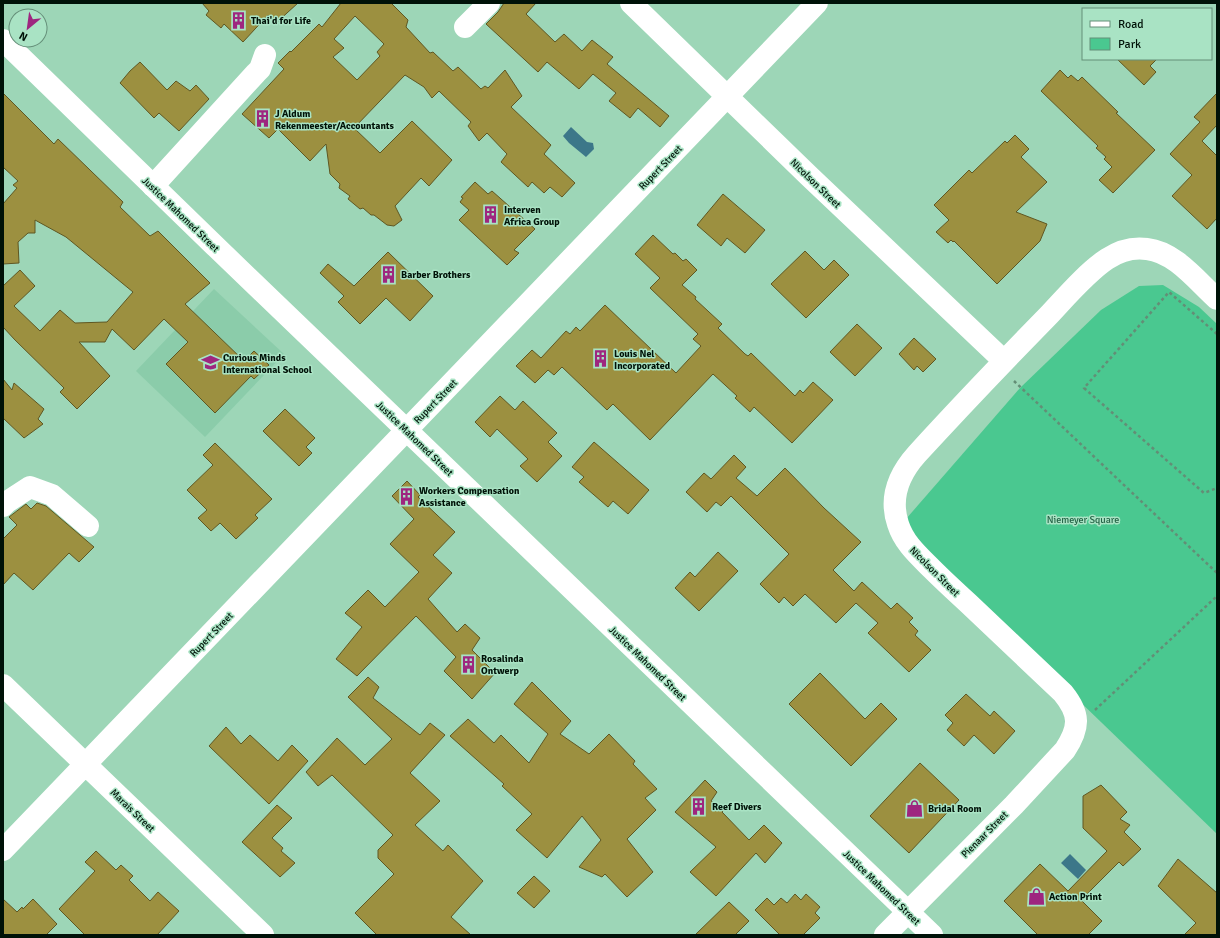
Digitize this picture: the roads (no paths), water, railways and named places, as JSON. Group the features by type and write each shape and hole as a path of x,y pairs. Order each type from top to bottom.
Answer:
{"street":[{"path":"465,27 489,3"},
{"name":"Nicolson Street","path":"631,3 1004,361"},
{"name":"Rupert Street","path":"3,850 818,3"},
{"name":"Justice Mahomed Street","path":"3,40 152,186 932,935"},
{"path":"152,186 260,69 265,55"},
{"name":"Nicolson Street","path":"1076,728 1074,710 1071,703 1063,693 913,551 905,540 897,522 895,510 896,490 904,470 917,454 1004,361 1096,267 1115,254 1134,249 1146,249 1164,253 1180,264 1217,299"},
{"path":"3,506 30,487 52,495 88,526"},
{"name":"Marais Street","path":"3,685 263,935"},
{"name":"Pienaar Street","path":"885,935 1065,750 1072,740 1076,728"}],"water":[{"path":"571,127 587,142 593,143 594,149 586,157 563,136"},
{"path":"1070,854 1086,870 1078,879 1061,863"}],"place":[{"name":"Thai'd for Life","path":"238,20"},
{"name":"J Aldum Rekenmeester/Accountants","path":"262,119"},
{"name":"Interven Africa Group","path":"491,215"},
{"name":"Barber Brothers","path":"388,274"},
{"name":"Louis Nel Incorporated","path":"601,359"},
{"name":"Curious Minds International School","path":"210,363"},
{"name":"Workers Compensation Assistance","path":"406,496"},
{"name":"Rosalinda Ontwerp","path":"468,664"},
{"name":"Reef Divers","path":"699,806"},
{"name":"Bridal Room","path":"915,808"},
{"name":"Action Print","path":"1036,896"}],"park label":[{"name":"Niemeyer Square","path":"1083,519"}]}
